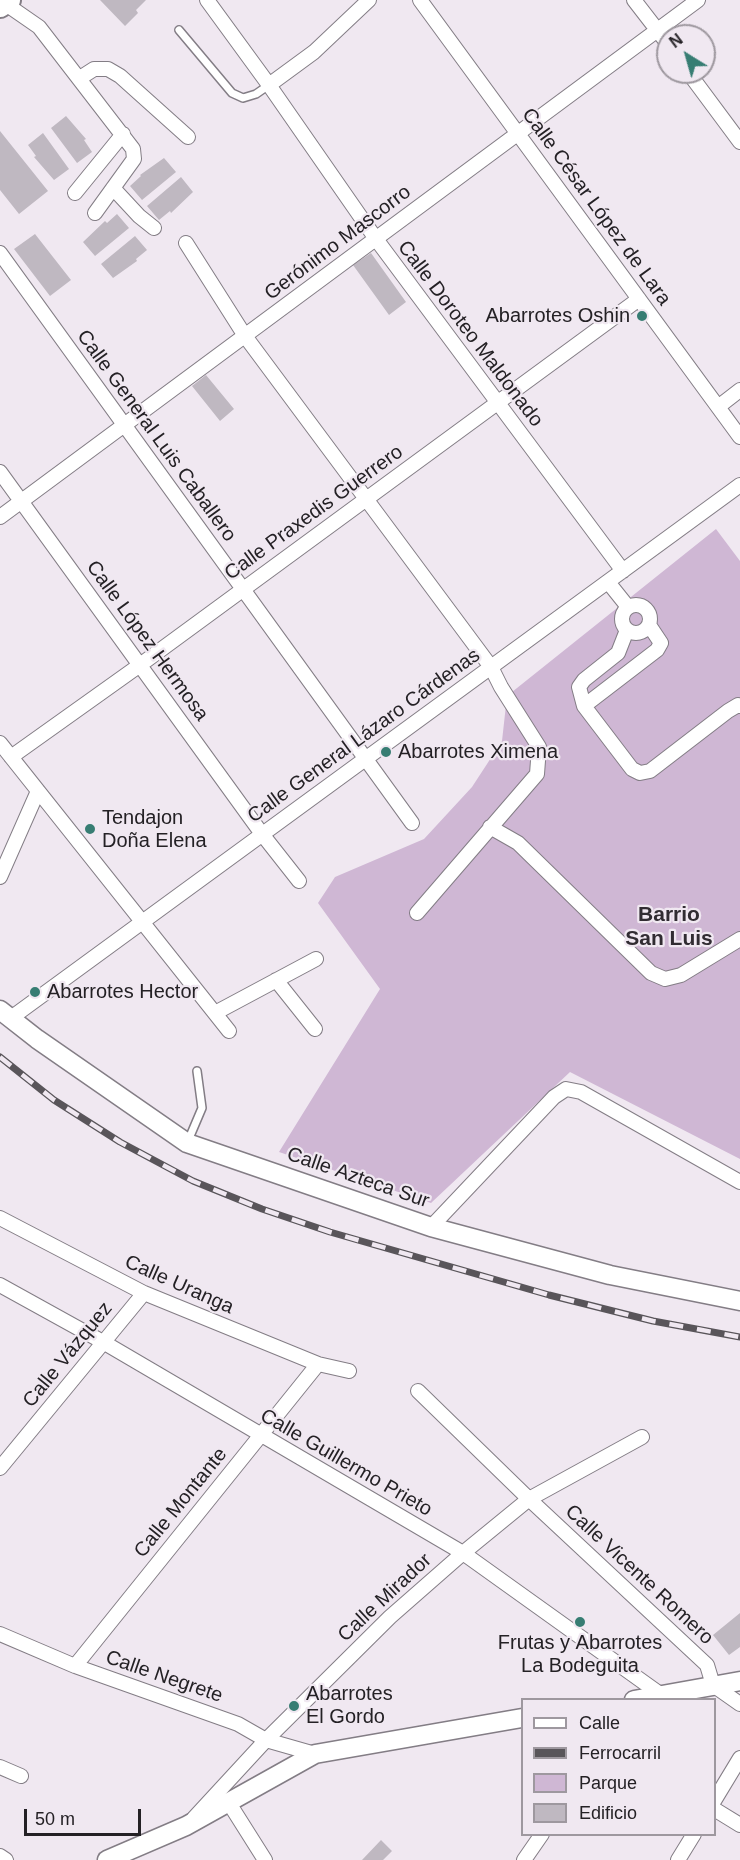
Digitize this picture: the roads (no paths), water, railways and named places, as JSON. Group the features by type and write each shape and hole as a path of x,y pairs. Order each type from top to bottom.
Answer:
{"street":[{"name":"Calle Doroteo Maldonado","path":"207,0 376,239 623,571"},
{"path":"269,85 314,52 369,0"},
{"name":"Calle César López de Lara","path":"420,0 740,437"},
{"path":"634,0 656,28"},
{"name":"Gerónimo Mascorro","path":"666,24 698,0"},
{"path":"3,3 39,27 134,149 134,159 94,213"},
{"name":"Gerónimo Mascorro","path":"0,517 656,31"},
{"path":"80,78 94,69 108,69 120,76 188,137"},
{"path":"697,84 740,142"},
{"path":"75,193 123,134"},
{"path":"113,188 139,216 154,228"},
{"path":"186,243 245,336 491,667 539,747 537,774 417,913"},
{"name":"Calle General Luis Caballero","path":"0,253 412,823"},
{"name":"Calle Praxedis Guerrero","path":"11,757 140,665 639,298"},
{"path":"718,407 740,390"},
{"name":"Calle López Hermosa","path":"0,472 262,834 299,881"},
{"name":"Calle General Lázaro Cárdenas","path":"6,1014 143,921 740,485"},
{"path":"608,582 628,608"},
{"path":"584,706 657,650 661,643 649,624 649,616 645,609 636,605 628,608 622,614 622,623 627,630 635,634 643,631 649,624"},
{"path":"627,630 618,653 584,680 579,687 584,706 632,769 640,773 650,771 728,711 740,706"},
{"path":"0,743 229,1031"},
{"path":"0,878 38,791"},
{"path":"490,827 518,843 651,973 665,979 681,975 740,939"},
{"path":"215,1013 316,959"},
{"path":"276,980 315,1029"},
{"name":"Calle Azteca Sur","path":"6,1014 37,1040 187,1143 431,1227 610,1275 740,1301"},
{"path":"431,1227 554,1097 566,1089 581,1092 740,1182"},
{"name":"Calle Uranga","path":"0,1218 144,1293 318,1364 350,1371"},
{"name":"Calle Guillermo Prieto","path":"0,1285 103,1342 463,1553 660,1694"},
{"name":"Calle Vázquez","path":"0,1468 144,1293"},
{"name":"Calle Montante","path":"75,1666 318,1364"},
{"path":"418,1391 529,1499"},
{"name":"Calle Mirador","path":"186,1826 266,1740 390,1617 463,1553 529,1499 642,1437"},
{"name":"Calle Vicente Romero","path":"529,1499 708,1665 713,1685"},
{"name":"Calle Negrete","path":"0,1634 75,1666 238,1724 266,1740 315,1754"},
{"path":"642,1698 740,1682"},
{"path":"713,1685 740,1704"},
{"path":"107,1860 186,1826 315,1754 521,1718"},
{"path":"716,1798 740,1758"},
{"path":"0,1767 21,1776"},
{"path":"229,1803 265,1860"},
{"path":"716,1810 740,1825"},
{"path":"524,1860 541,1836"},
{"path":"678,1860 693,1836"},
{"path":"0,1856 6,1860"}],"lane":[{"path":"179,30 232,93 243,98 256,94 269,85"},
{"path":"187,1143 202,1108 197,1071"}],"railway":[{"path":"0,1057 54,1100 120,1142 193,1181 262,1209 330,1232 549,1295 653,1321 740,1337"}],"place":[{"name":"Abarrotes Oshin","path":"642,316"},
{"name":"Abarrotes Ximena","path":"386,752"},
{"name":"Tendajon Doña Elena","path":"90,829"},
{"name":"Abarrotes Hector","path":"35,992"},
{"name":"Frutas y Abarrotes La Bodeguita","path":"580,1622"},
{"name":"Abarrotes El Gordo","path":"294,1706"}],"district":[{"name":"Barrio San Luis","path":"669,927"}]}
